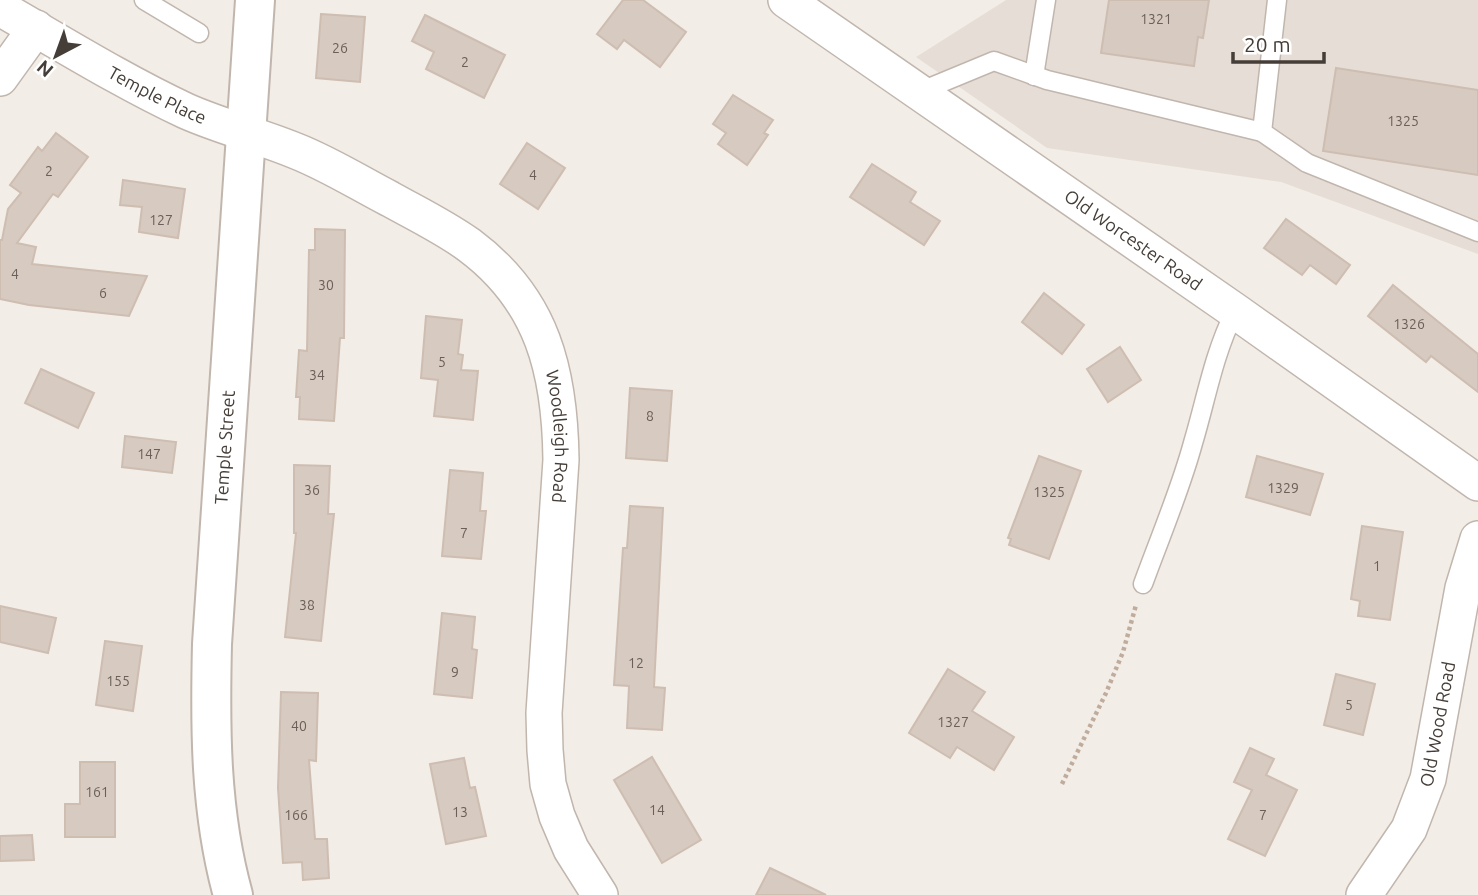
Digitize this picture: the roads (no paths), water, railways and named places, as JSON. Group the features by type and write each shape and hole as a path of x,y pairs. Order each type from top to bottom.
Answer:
{"street":[{"name":"Temple Street","path":"233,895 214,793 211,682 244,133 255,0"},
{"name":"Old Worcester Road","path":"786,0 1478,483"},
{"name":"Temple Place","path":"0,8 186,110 244,133"},
{"path":"0,78 36,28"},
{"name":"Woodleigh Road","path":"244,133 296,150 319,161 440,226 469,245 495,267 519,296 536,326 549,355 561,424 561,460 544,713 548,784 557,816 571,849 600,895"},
{"name":"Old Wood Road","path":"1364,895 1409,829 1428,779 1464,588 1478,539"}],"lane":[{"path":"144,0 199,33"},
{"path":"1034,76 1046,0"},
{"path":"1262,132 1277,0"},
{"path":"919,92 994,61 1034,76 1262,132 1307,163 1478,232"},
{"path":"1143,584 1179,488 1217,351 1235,311"}]}
